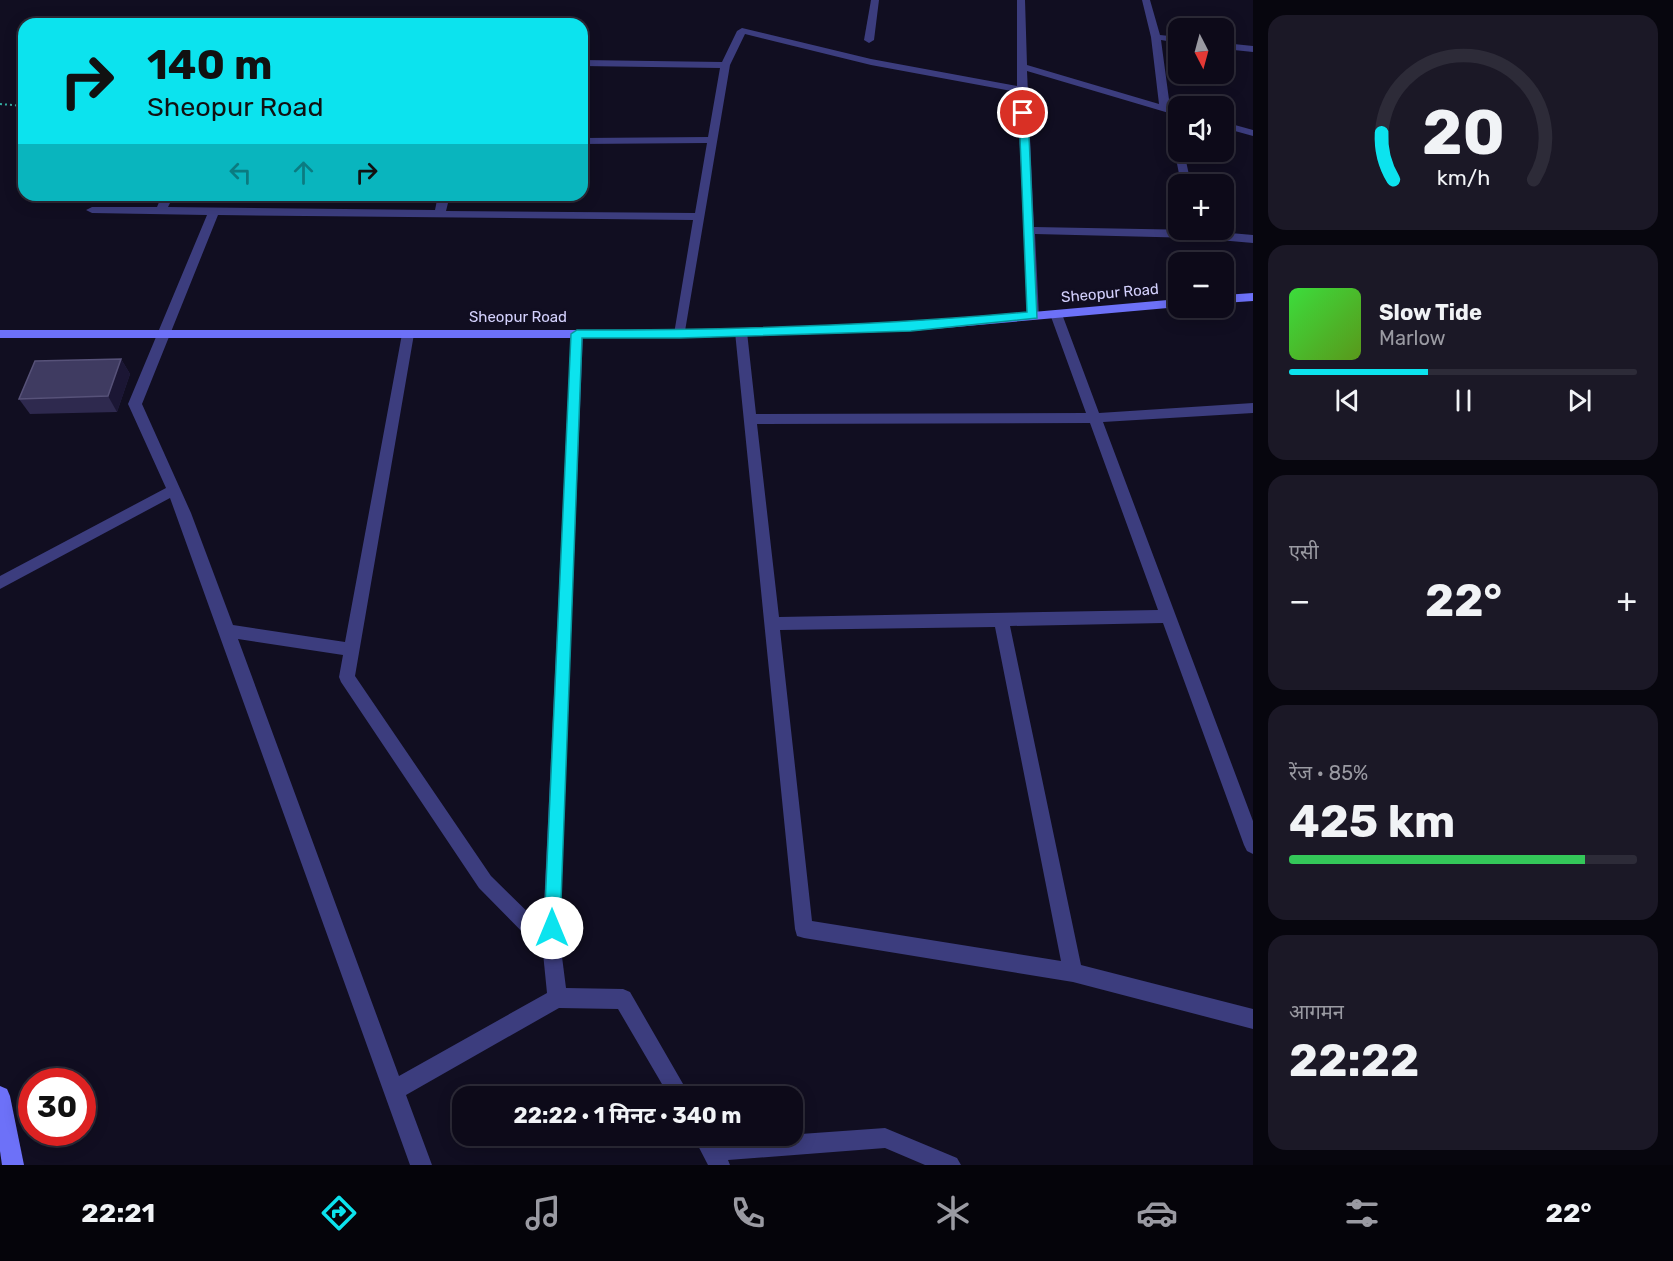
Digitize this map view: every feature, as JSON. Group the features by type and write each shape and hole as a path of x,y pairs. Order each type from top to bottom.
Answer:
{"street":[{"path":"869,40 875,0"},
{"path":"1021,0 1022,90 1033,316"},
{"path":"1146,0 1156,37 1165,109"},
{"path":"680,334 725,65 742,31 871,62 1022,90"},
{"path":"1156,37 1168,39"},
{"path":"1234,47 1253,49"},
{"path":"588,63 725,65"},
{"path":"1023,67 1168,110"},
{"path":"1234,128 1253,133"},
{"path":"588,141 712,140"},
{"path":"161,210 165,201"},
{"path":"440,214 443,201"},
{"path":"92,210 700,217"},
{"path":"214,211 135,404 174,490 422,1165"},
{"path":"1030,230 1168,232"},
{"path":"1234,237 1253,239"},
{"path":"1234,298 1253,297"},
{"name":"Sheopur Road","path":"0,334 680,334 911,327 1168,304"},
{"path":"1056,314 1253,845"},
{"path":"741,332 804,929 1073,972 1253,1018"},
{"path":"408,334 347,677 485,882 552,949"},
{"path":"557,998 552,949 552,884 577,334"},
{"path":"750,419 1094,418 1253,408"},
{"path":"0,583 174,490"},
{"path":"772,624 1168,616"},
{"path":"1001,620 1073,972"},
{"path":"227,631 352,650"},
{"path":"394,1090 557,998 623,999 674,1086"},
{"path":"0,1096 13,1165"},
{"path":"711,1151 885,1138 950,1165"}],"path":[{"path":"0,104 18,106"}],"building":[{"path":"121,359 108,396 19,399 35,361"}],"route":[{"path":"552,928 552,884 577,334 680,334 911,327 1033,316 1023,113"}]}
